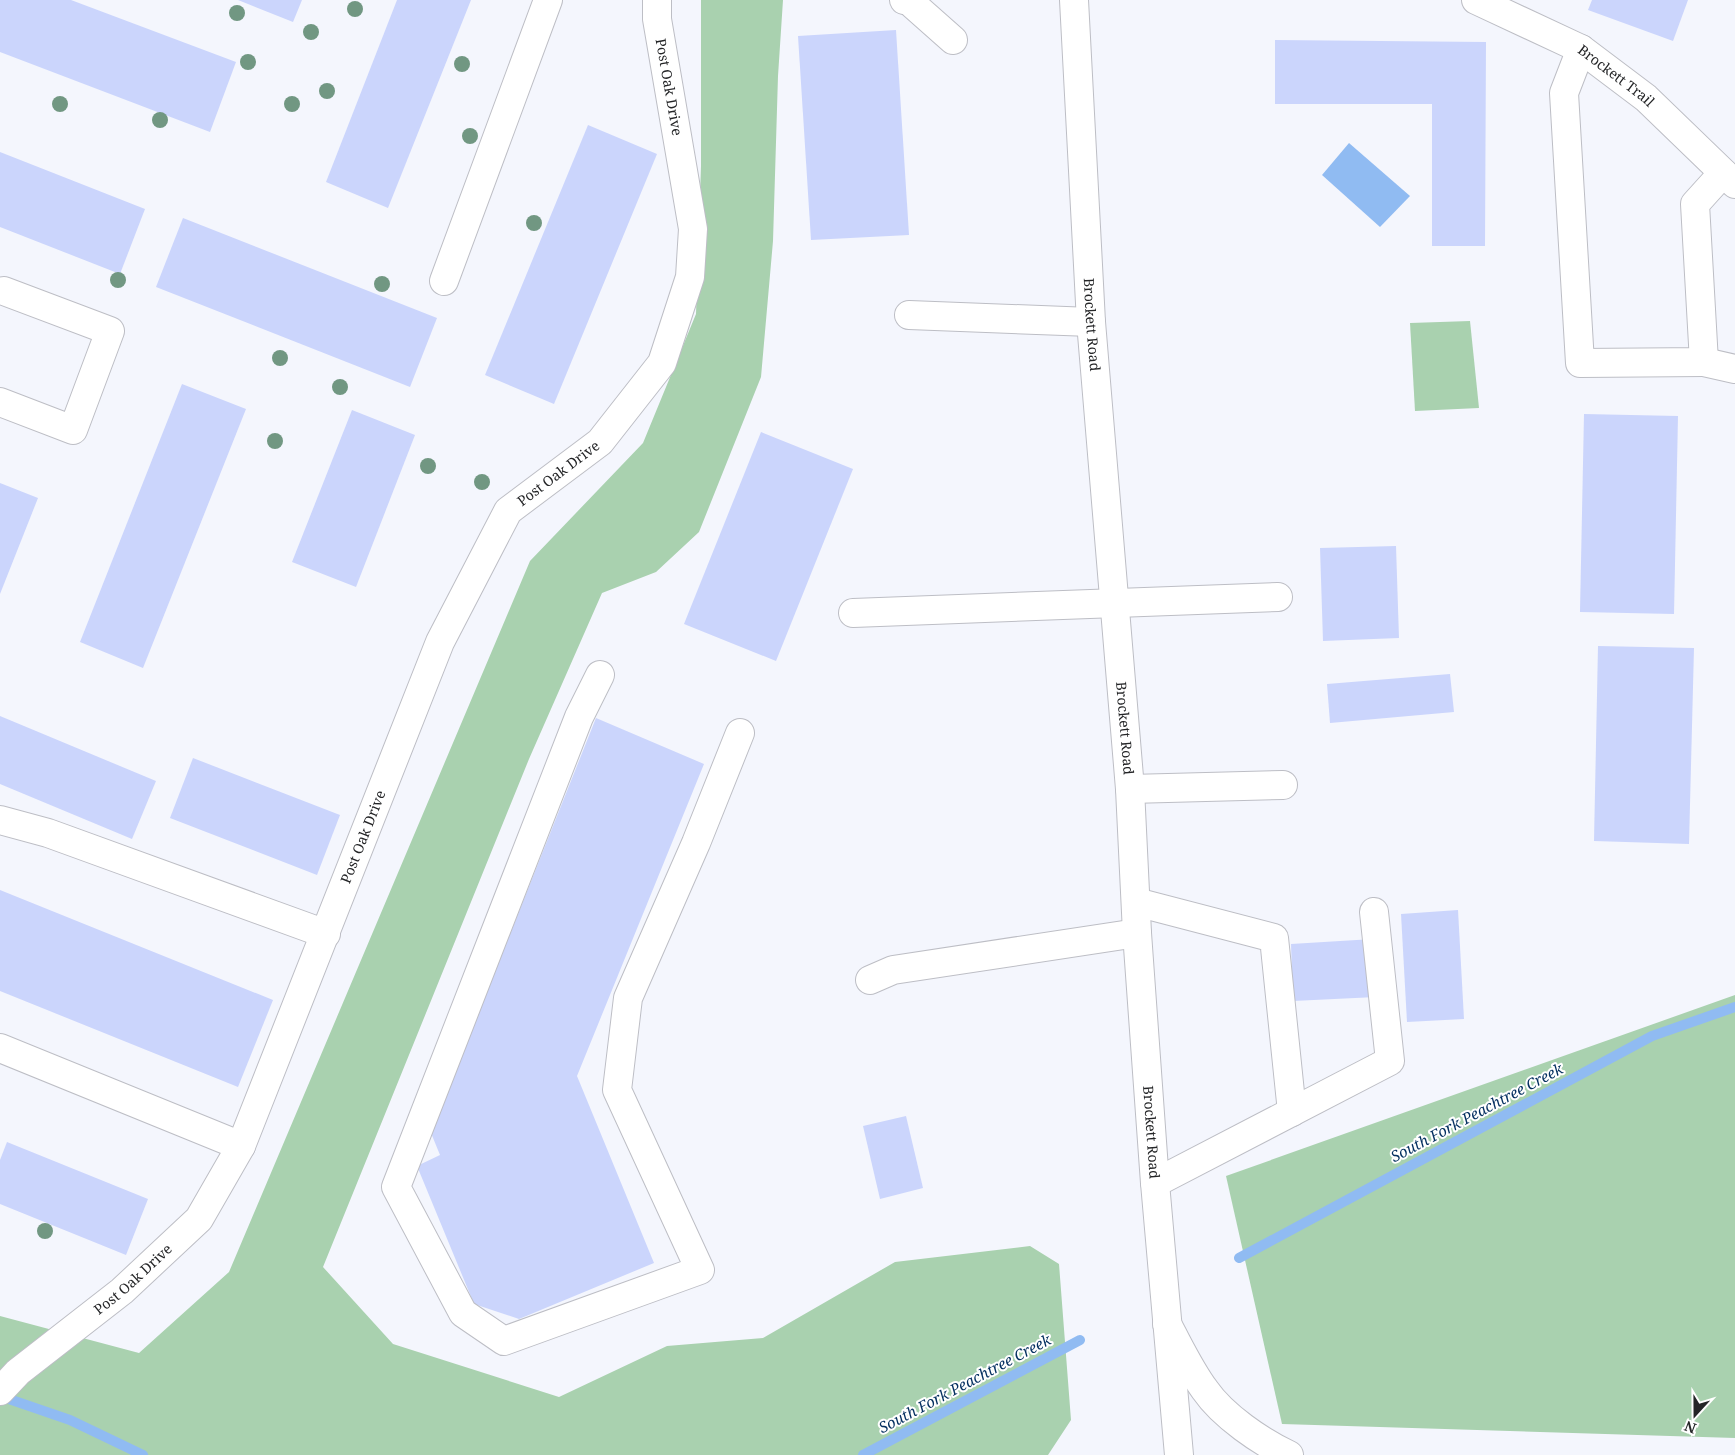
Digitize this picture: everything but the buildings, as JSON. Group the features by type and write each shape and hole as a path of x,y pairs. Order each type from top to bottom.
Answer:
{"main road":[{"path":"444,281 548,0"},
{"name":"Post Oak Drive","path":"9,1382 122,1291 199,1219 241,1146 440,642 508,511 600,442 662,363 690,277 693,229 657,19 657,0"},
{"path":"904,0 909,1 954,40"},
{"name":"Brockett Road","path":"1074,0 1091,322 1130,789 1137,933 1166,1324 1180,1455"},
{"name":"Brockett Trail","path":"1478,0 1581,49 1646,98 1729,179"},
{"path":"1581,49 1564,93 1580,363 1704,362 1735,369"},
{"path":"1704,362 1695,204 1729,179"},
{"path":"0,402 73,430 110,332 1,294"},
{"path":"909,314 1091,322"},
{"path":"853,613 1278,598"},
{"path":"600,675 575,727 396,1187 463,1313 504,1341 700,1270 617,1090 628,998 696,843 740,733"},
{"path":"1130,789 1283,785"},
{"path":"0,820 48,833 326,934"},
{"path":"1136,902 1274,938 1292,1112"},
{"path":"1155,1183 1390,1061 1374,912"},
{"path":"870,980 893,970 1137,933"},
{"path":"0,1048 241,1146"},
{"path":"1166,1324 1205,1391 1225,1412 1246,1429 1276,1449 1290,1455"}],"green space":[{"path":"701,0 783,0 778,76 773,241 761,377 699,532 656,572 602,593 529,759 323,1267 393,1344 559,1397 667,1346 763,1338 895,1262 1030,1246 1059,1264 1071,1420 1048,1455 0,1455 0,1316 139,1353 229,1272 530,561 643,443 696,314 701,166"},
{"path":"1470,321 1479,408 1415,411 1410,323"},
{"path":"1735,995 1735,1438 1282,1424 1226,1176"}],"water":[{"path":"1349,143 1410,196 1380,227 1322,175"}],"waterway":[{"name":"South Fork Peachtree Creek","path":"1239,1258 1652,1036 1735,1007"},
{"name":"South Fork Peachtree Creek","path":"863,1455 1080,1340"},
{"name":"South Fork Peachtree Creek","path":"0,1396 70,1420 143,1455"}]}
